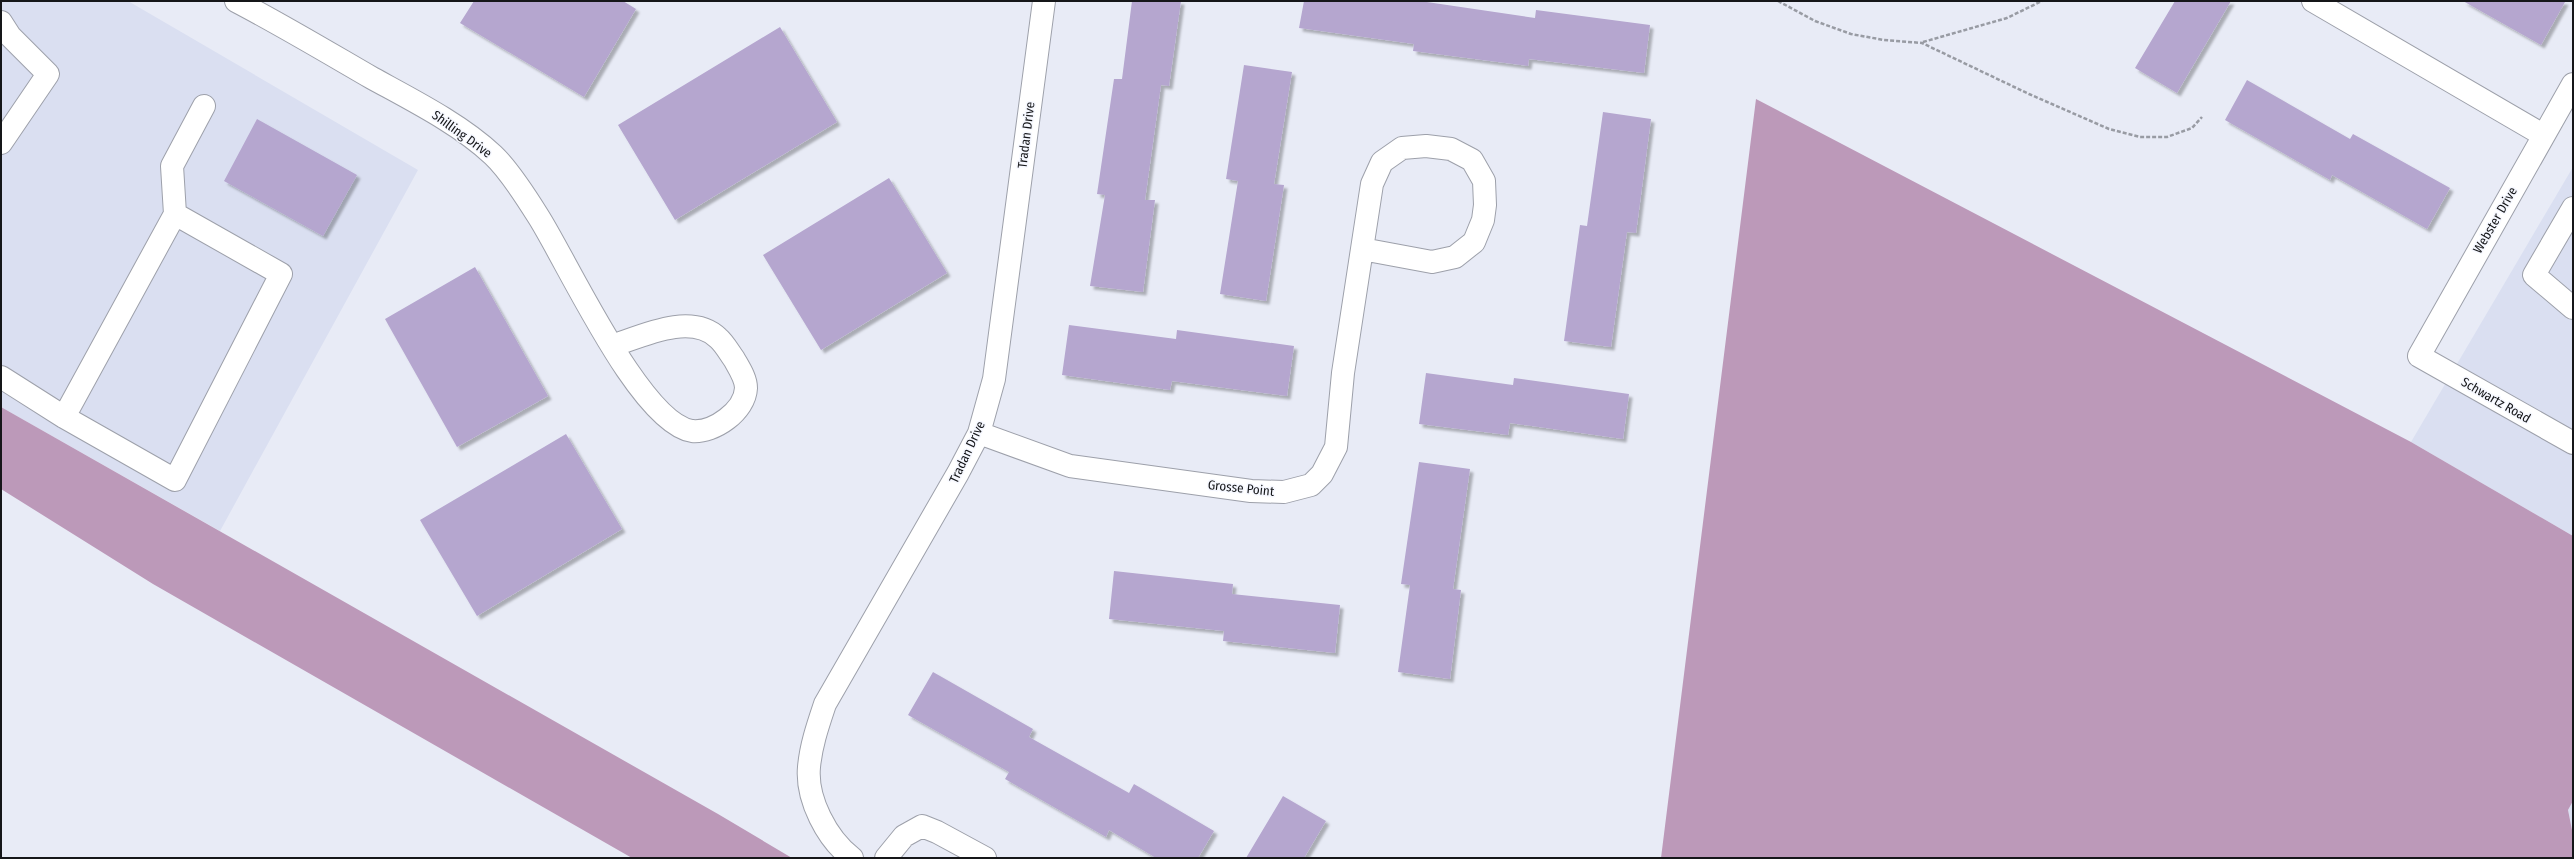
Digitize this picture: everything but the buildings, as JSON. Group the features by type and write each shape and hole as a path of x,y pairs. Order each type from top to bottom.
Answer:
{"street":[{"name":"Tradan Drive","path":"852,858 828,834 814,802 809,768 815,736 825,704 958,473 979,433 994,379 1044,1"},
{"path":"2313,1 2543,135"},
{"name":"Shilling Drive","path":"248,3 433,112 494,156 538,216 612,346 642,392 669,418 688,430 703,432 717,426 731,415 744,400 746,385 741,371 718,338 703,328 681,326 612,346"},
{"path":"1,22 10,36 48,74 1,143"},
{"name":"Webster Drive","path":"2420,356 2573,84"},
{"path":"64,417 175,214 172,166 204,106"},
{"name":"Grosse Point","path":"979,433 1070,466 1251,491 1284,492 1311,485 1322,474 1336,447 1343,372 1372,184 1382,162 1402,148 1426,146 1451,149 1472,160 1484,181 1486,204 1483,220 1474,242 1455,257 1432,262 1362,249"},
{"path":"2573,208 2534,275 2573,308"},
{"path":"1,378 64,417 175,480 281,274 175,214"},
{"name":"Schwartz Road","path":"2420,356 2573,443"},
{"path":"886,858 904,836 922,826 937,832 985,858"}],"path":[{"path":"1778,1 1815,20 1851,34 1884,40 1922,42 2007,18 2042,1"},
{"path":"1922,42 2029,94 2108,129 2140,137 2167,136 2192,128 2202,117"}],"shaded area":[{"path":"1,1 128,1 418,170 220,531 1,407"},
{"path":"1756,99 2411,442 2573,536 2573,801 2568,810 2573,835 2573,858 1661,858"},
{"path":"2573,167 2573,536 2411,442"},
{"path":"1,407 718,814 792,858 632,858 153,584 1,489"},
{"path":"2573,801 2573,835 2568,810"}]}
